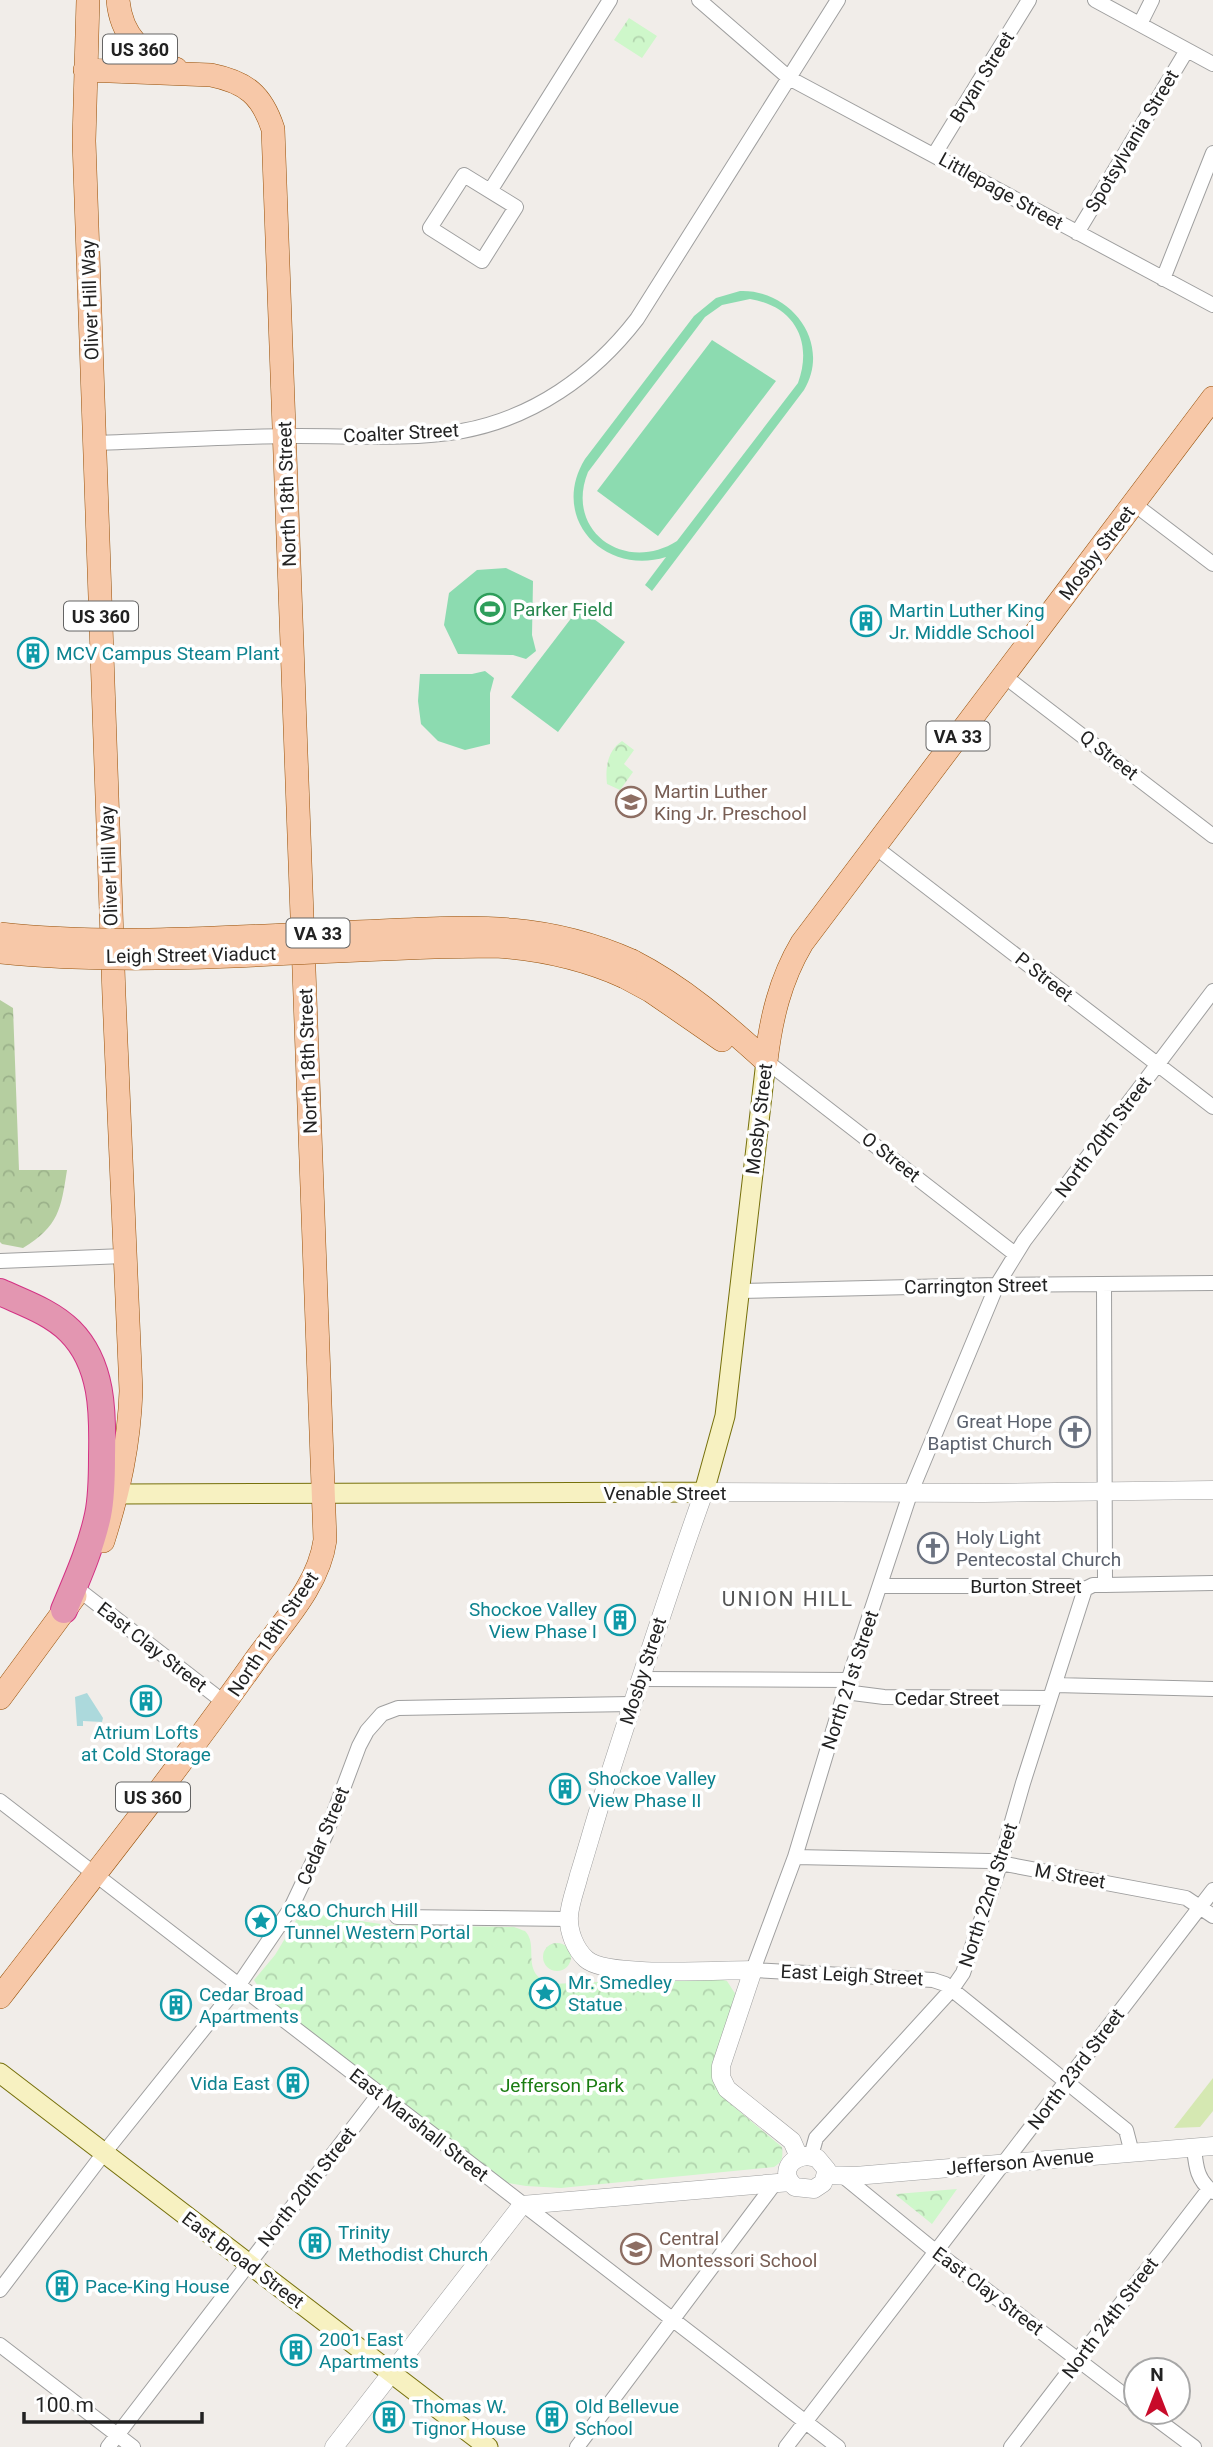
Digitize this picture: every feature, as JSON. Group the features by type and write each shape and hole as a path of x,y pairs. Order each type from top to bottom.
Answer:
{"highway":[{"path":"0,1292 58,1321 77,1340 93,1368 100,1395 103,1425 99,1513 72,1600"}],"main road":[{"name":"Oliver Hill Way","path":"0,1698 72,1600 102,1542 118,1494 129,1434 131,1391 84,141 88,0"},
{"name":"US 360","path":"118,0 123,23 140,49 155,60 189,74"},
{"path":"85,70 189,74"},
{"name":"North 18th Street","path":"0,1997 225,1703 313,1579 323,1554 325,1540 273,129 268,112 258,97 248,89 226,78 189,74"},
{"name":"Mosby Street","path":"705,1492 725,1416 766,1061 775,1009 793,958 1213,398"},
{"name":"Leigh Street Viaduct","path":"0,934 126,940 498,928 563,937 600,948 629,969"},
{"name":"Leigh Street Viaduct","path":"0,952 131,958 505,947 537,950 629,969 683,991 766,1061"},
{"name":"Venable Street","path":"118,1494 705,1492"},
{"name":"East Broad Street","path":"0,2073 488,2447"}],"street":[{"path":"490,191 610,0"},
{"path":"699,0 789,78"},
{"name":"Coalter Street","path":"94,443 285,436 420,436 462,431 500,421 540,404 571,386 600,361 637,319 838,0"},
{"name":"Bryan Street","path":"934,155 1029,0"},
{"path":"1095,0 1213,64"},
{"path":"1140,24 1152,0"},
{"name":"Spotsylvania Street","path":"1077,233 1187,50"},
{"name":"Littlepage Street","path":"789,78 1213,305"},
{"path":"1163,279 1213,153"},
{"path":"464,175 490,191 516,207 482,261 430,228 464,175"},
{"path":"1134,504 1213,564"},
{"name":"Q Street","path":"1004,676 1213,836"},
{"name":"P Street","path":"875,847 1213,1107"},
{"name":"North 20th Street","path":"997,1285 1015,1254 1213,991"},
{"name":"O Street","path":"766,1061 1015,1254"},
{"path":"0,1261 124,1256"},
{"name":"Carrington Street","path":"740,1291 1213,1283"},
{"path":"1104,1284 1105,1585"},
{"name":"North 21st Street","path":"805,2157 792,2141 727,2089 722,2080 722,2066 753,1970 795,1857 910,1494 997,1285"},
{"name":"Venable Street","path":"705,1492 910,1494 1213,1490"},
{"name":"Mosby Street","path":"569,1919 590,1838 632,1704 705,1492"},
{"name":"Burton Street","path":"880,1586 1068,1586 1085,1589 1093,1585 1213,1583"},
{"name":"North 22nd Street","path":"805,2157 816,2138 952,1989 963,1973 1001,1863 1085,1589"},
{"name":"East Clay Street","path":"72,1600 225,1703"},
{"name":"Cedar Street","path":"640,1679 847,1686 884,1698 1053,1691 1213,1689"},
{"name":"Cedar Street","path":"0,2290 103,2153 239,1986 291,1908 326,1834 359,1746 374,1721 389,1710 408,1707 632,1704"},
{"name":"East Marshall Street","path":"0,1801 838,2447"},
{"name":"M Street","path":"795,1857 1001,1863 1186,1898 1207,1911"},
{"name":"North 23rd Street","path":"786,2447 1066,2080 1207,1911 1213,1890"},
{"path":"397,1917 569,1919 573,1939 582,1955 597,1966 616,1969 753,1970"},
{"name":"East Leigh Street","path":"753,1970 933,1980 943,1983 1126,2130 1132,2154"},
{"name":"North 20th Street","path":"113,2441 379,2094"},
{"name":"Jefferson Avenue","path":"782,2183 801,2189 814,2189 835,2175 1213,2146"},
{"path":"1194,2148 1197,2173 1211,2190"},
{"path":"577,2447 673,2319 782,2183 790,2162 805,2157 822,2161 827,2170 835,2175"},
{"name":"East Clay Street","path":"835,2175 1122,2393"},
{"path":"334,2447 522,2205 782,2183"},
{"name":"North 24th Street","path":"1012,2447 1211,2190"},
{"path":"0,2345 113,2441 133,2447"},
{"path":"1166,2426 1194,2447"}],"green space":[{"path":"629,18 657,36 642,58 614,40"},
{"path":"740,291 759,293 790,309 802,322 810,337 813,354 811,372 804,390 652,591 645,585 666,557 643,561 622,558 604,550 589,537 578,521 574,502 576,481 585,459 694,316 716,298","holes":["750,299 766,303 789,318 801,340 803,354 798,383 677,541 657,550 638,552 620,549 604,541 592,528 584,512 583,493 588,472 705,317 722,305"]},
{"path":"712,340 776,381 658,536 597,491"},
{"name":"Parker Field","path":"506,568 533,581 532,635 536,651 526,659 513,655 458,654 444,625 449,593 477,570"},
{"path":"579,608 625,642 558,732 511,697"},
{"path":"485,671 494,678 490,693 490,744 465,750 438,741 421,724 418,701 420,674 472,674"},
{"path":"622,741 634,750 624,764 633,772 620,790 607,784 607,771 613,749"},
{"path":"0,1000 13,1008 19,1170 67,1170 63,1196 51,1224 23,1248 0,1242"},
{"name":"Jefferson Park","path":"301,1912 387,1925 515,1927 525,1931 529,1937 536,1973 551,1984 710,1977 727,1981 736,1995 720,2088 726,2100 782,2147 781,2161 774,2167 561,2188 490,2180 275,2014 254,1980 275,1955"},
{"path":"557,1943 567,1947 571,1957 567,1967 557,1971 547,1967 543,1957 547,1947"},
{"path":"1213,2078 1213,2111 1200,2127 1174,2128"},
{"path":"957,2189 932,2224 896,2195 896,2194"}],"water":[{"path":"87,1693 103,1718 102,1722 83,1721 83,1726 77,1726 75,1697"}],"place":[{"name":"Parker Field","path":"490,609"},
{"name":"Martin Luther King Jr. Middle School","path":"866,621"},
{"name":"MCV Campus Steam Plant","path":"33,653"},
{"name":"Martin Luther King Jr. Preschool","path":"631,802"},
{"name":"Great Hope Baptist Church","path":"1075,1432"},
{"name":"Holy Light Pentecostal Church","path":"933,1548"},
{"name":"Shockoe Valley View Phase I","path":"620,1620"},
{"name":"Atrium Lofts at Cold Storage","path":"146,1701"},
{"name":"Shockoe Valley View Phase II","path":"565,1789"},
{"name":"C&O Church Hill Tunnel Western Portal","path":"261,1921"},
{"name":"Mr. Smedley Statue","path":"545,1993"},
{"name":"Cedar Broad Apartments","path":"176,2005"},
{"name":"Vida East","path":"293,2083"},
{"name":"Trinity Methodist Church","path":"315,2243"},
{"name":"Central Montessori School","path":"636,2249"},
{"name":"Pace-King House","path":"62,2286"},
{"name":"2001 East Apartments","path":"296,2350"},
{"name":"Thomas W. Tignor House","path":"389,2417"},
{"name":"Old Bellevue School","path":"552,2417"}],"district":[{"name":"UNION HILL","path":"788,1599"}]}
